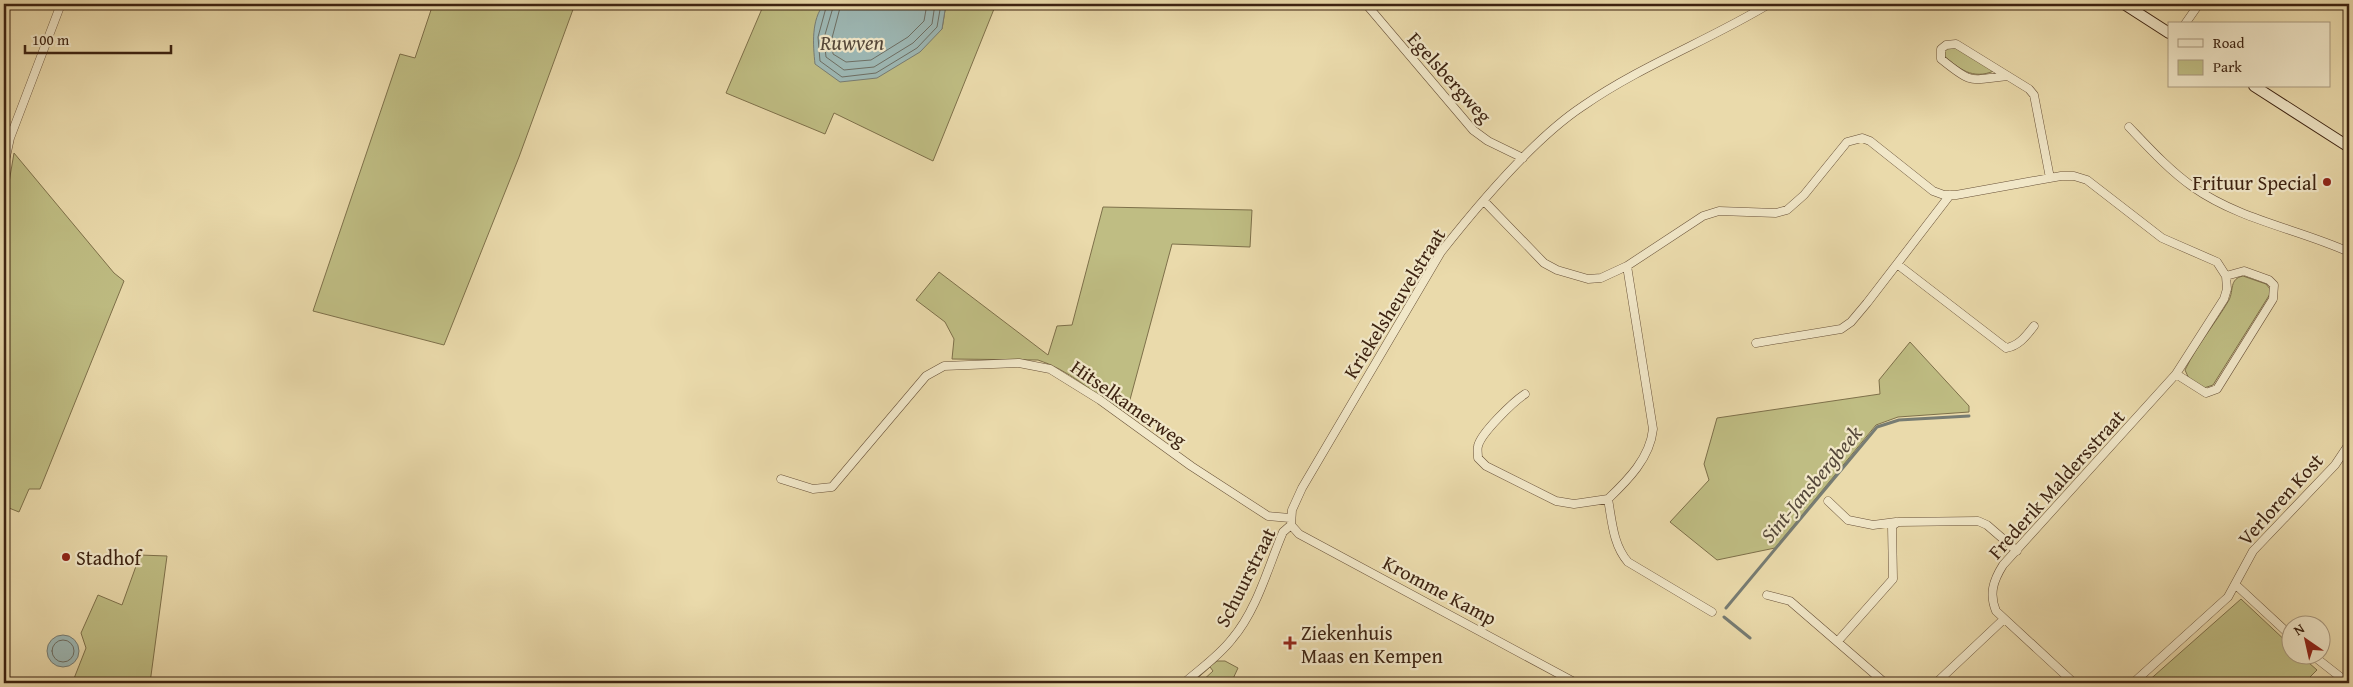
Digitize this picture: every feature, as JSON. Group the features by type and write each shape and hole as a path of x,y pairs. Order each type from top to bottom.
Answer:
{"main road":[{"path":"2124,4 2168,32"},
{"path":"2257,88 2349,147"}],"street":[{"path":"4,166 7,136 61,4"},
{"name":"Egelsbergweg","path":"1366,4 1473,130 1488,141 1522,158"},
{"name":"Kriekelsheuvelstraat","path":"1290,522 1302,488 1441,252 1522,158 1581,106 1656,61 1743,19 1768,4"},
{"path":"2187,22 2199,4"},
{"path":"2008,76 1975,80 1965,78 1941,59 1942,50 1946,45 1956,44 2029,88 2034,94 2050,178"},
{"path":"2129,127 2164,164 2194,188 2229,207 2349,252"},
{"path":"1484,201 1544,263 1557,270 1588,279 1601,278 1627,266 1703,216 1719,211 1776,213 1787,210 1804,195 1835,154 1847,142 1855,139 1870,141 1933,191 1950,195 2050,178 2074,176 2087,180 2162,238 2217,262 2226,276 2244,271 2269,280 2274,285 2273,299 2217,389 2206,393 2200,391 2176,374"},
{"path":"1756,343 1841,329 1851,322 1950,195"},
{"path":"1897,264 2006,348 2013,347 2020,342 2034,326"},
{"path":"1524,394 1489,429 1478,445 1478,458 1486,466 1556,500 1574,504 1608,500 1646,455 1652,443 1653,429 1627,266"},
{"name":"Frederik Maldersstraat","path":"2074,683 1996,612 1992,599 1995,578 2003,565 2176,374 2224,299 2227,289 2226,276"},
{"name":"Hitselkamerweg","path":"781,479 813,489 832,487 926,376 944,366 1019,363 1050,369 1100,400 1191,466 1268,516 1290,522"},
{"name":"Verloren Kost","path":"2133,683 2228,596 2236,585 2244,564 2253,551 2335,465 2349,444"},
{"path":"1608,500 1616,544 1628,562 1712,612"},
{"path":"1828,502 1848,520 1873,525 1898,522 1978,520 1987,524 2017,551"},
{"name":"Schuurstraat","path":"1184,683 1222,650 1238,632 1256,596 1283,532 1290,522"},
{"name":"Kromme Kamp","path":"1290,522 1299,534 1576,683"},
{"path":"1838,641 1893,578 1892,526 1898,522"},
{"path":"2236,585 2280,626"},
{"path":"1767,595 1790,601 1885,683"},
{"path":"1936,683 2004,619"},
{"path":"2324,664 2348,683"}],"green space":[{"path":"433,4 575,4 519,157 444,345 313,311 400,54 415,58"},
{"path":"764,4 824,4 820,9 942,29 946,4 996,4 933,161 834,113 825,134 726,93"},
{"path":"1954,46 1994,71 1973,74 1961,69 1944,56 1944,50"},
{"path":"14,153 114,273 124,281 40,489 29,489 19,512 4,506 4,212"},
{"path":"1103,207 1252,210 1250,247 1172,244 1128,407 1118,410 1069,375 1038,360 952,359 954,339 945,322 916,300 939,272 1048,355 1057,326 1072,325"},
{"path":"2243,276 2266,284 2270,289 2270,294 2213,385 2204,388 2190,381 2185,370 2229,300 2234,282"},
{"path":"1910,342 1969,406 1969,412 1898,417 1876,425 1775,548 1717,560 1670,522 1709,480 1704,464 1717,418 1880,394 1879,380"},
{"path":"140,555 167,556 150,683 79,683 73,681 86,648 81,633 98,595 122,605"},
{"path":"2241,599 2280,636 2280,664 2310,664 2317,670 2304,683 2146,683"},
{"path":"1217,661 1225,661 1238,668 1231,683 1200,683 1213,671 1210,667 1192,683 1188,683"}],"water":[{"name":"Ruwven","path":"824,4 946,4 942,29 920,52 877,78 840,82 815,64 815,25"},
{"path":"63,635 75,639 79,651 75,663 63,667 51,663 47,651 51,639"}],"waterway":[{"name":"Sint-Jansbergbeek","path":"1726,608 1877,427 1899,420 1969,416"},
{"name":"Sint-Jansbergbeek","path":"1724,617 1750,638"}],"place":[{"name":"Frituur Special","path":"2327,182"},
{"name":"Stadhof","path":"66,557"},
{"name":"Ziekenhuis Maas en Kempen","path":"1290,643"}]}
